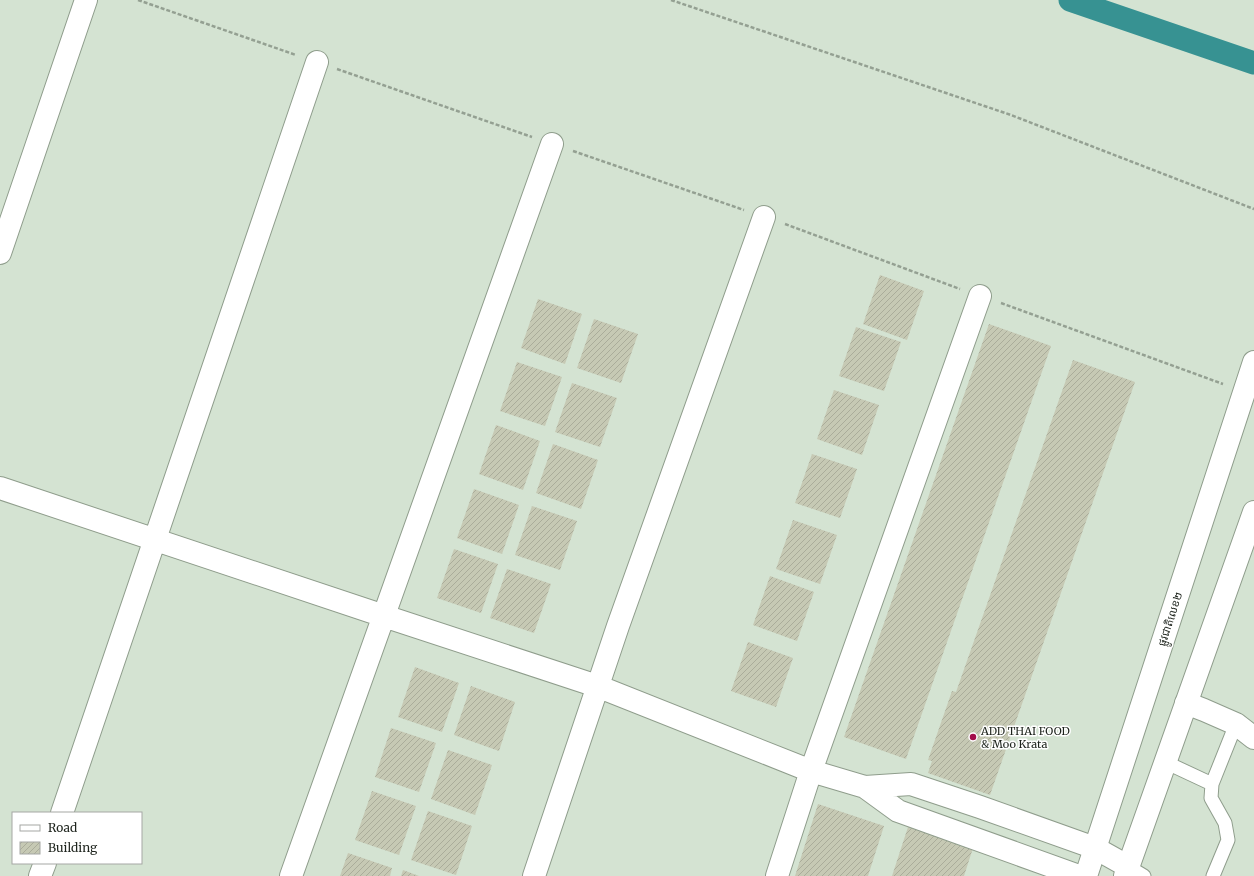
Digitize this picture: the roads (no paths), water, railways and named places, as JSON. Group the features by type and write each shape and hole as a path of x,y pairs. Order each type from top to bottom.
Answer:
{"main road":[{"path":"0,253 86,0"},
{"path":"62,812 317,62"},
{"path":"291,876 552,144"},
{"path":"534,876 618,626 764,217"},
{"path":"776,876 811,771 980,296"},
{"name":"ផ្លូវជាតិលេខ២","path":"1086,876 1249,394 1254,362"},
{"path":"0,488 598,686 811,771 865,787 898,811 1079,876"},
{"path":"865,787 911,784 1095,848 1133,873 1165,762 1254,512"},
{"path":"1186,703 1236,724 1254,738"},
{"path":"40,876 45,864"}],"lane":[{"path":"1213,876 1228,840 1225,823 1211,798 1212,784 1236,724"},
{"path":"1165,762 1212,784"}],"waterway":[{"path":"1070,0 1254,63"}],"place":[{"name":"ADD THAI FOOD & Moo Krata","path":"973,737"}]}
